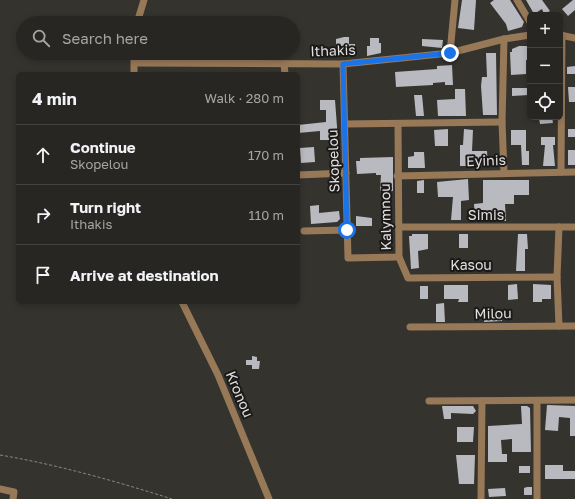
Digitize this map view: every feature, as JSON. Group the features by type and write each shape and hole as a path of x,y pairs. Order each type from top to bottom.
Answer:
{"street":[{"path":"139,16 144,0"},
{"path":"450,53 455,0"},
{"path":"517,0 527,17"},
{"name":"Ithakis","path":"135,63 343,64 450,53 504,39 527,35"},
{"path":"563,35 575,38"},
{"path":"504,39 502,122 504,172"},
{"path":"561,48 561,172"},
{"path":"134,72 135,60"},
{"path":"284,64 285,72"},
{"name":"Skopelou","path":"343,64 348,258"},
{"path":"344,124 502,122"},
{"name":"Kalymnou","path":"348,258 399,257 397,176 398,124"},
{"name":"Eyinis","path":"397,176 504,172 575,172"},
{"path":"300,175 346,173"},
{"name":"Simis","path":"398,227 575,227"},
{"path":"559,227 556,277 559,326"},
{"path":"304,231 347,230"},
{"name":"Kasou","path":"399,257 408,278 556,277"},
{"name":"Kronou","path":"183,304 218,375 269,499"},
{"name":"Milou","path":"410,327 575,326"},
{"path":"429,401 537,402 575,400"},
{"path":"481,499 482,401"},
{"path":"537,402 537,499"},
{"path":"0,489 14,492 13,499"}],"path":[{"path":"0,455 39,462 101,477 172,499"}],"building":[{"path":"462,0 476,0 474,30 458,28"},
{"path":"494,0 510,0 524,22 522,27 508,31 506,24 490,3"},
{"path":"526,0 542,0 550,11 543,12 542,9 537,12 533,12"},
{"path":"575,0 575,10 568,16 562,9"},
{"path":"349,37 349,44 355,44 355,54 336,55 336,39"},
{"path":"370,38 379,38 379,43 381,43 381,53 367,56 367,46 370,46"},
{"path":"422,39 443,40 442,48 422,46"},
{"path":"519,46 527,46 526,74 511,75 510,52 512,52 512,49"},
{"path":"486,53 496,53 497,115 483,115 481,86 482,77 487,77"},
{"path":"452,65 453,85 445,85 445,82 433,83 433,85 396,87 395,72 437,69 437,66"},
{"path":"575,66 575,74 567,74 567,67"},
{"path":"568,87 575,87 575,102 569,102"},
{"path":"512,88 527,88 527,95 512,96"},
{"path":"455,89 465,89 466,116 438,116 437,100 455,99"},
{"path":"414,95 422,95 424,116 416,116"},
{"path":"320,100 335,100 338,140 320,140 320,131 300,133 300,125 326,122 326,110 320,110"},
{"path":"539,120 552,120 553,123 540,124"},
{"path":"448,129 448,146 435,146 434,130"},
{"path":"464,129 473,130 472,151 487,151 488,166 460,166 460,145 463,145"},
{"path":"568,129 575,129 575,137 568,137"},
{"path":"511,130 526,130 526,151 529,151 529,165 522,165 521,145 511,145"},
{"path":"541,137 555,137 555,145 553,145 555,166 543,166 545,145 541,145"},
{"path":"314,147 315,162 301,163 300,148"},
{"path":"568,150 575,150 575,165 568,165"},
{"path":"414,152 424,152 425,168 408,168 408,157 414,156"},
{"path":"393,157 393,191 380,191 381,175 376,175 376,173 357,174 356,161 360,161 360,158"},
{"path":"468,179 469,200 461,201 461,220 451,220 453,197 438,197 437,182"},
{"path":"424,180 424,193 417,193 417,181"},
{"path":"483,180 529,180 529,195 514,195 514,204 505,204 506,221 498,221 498,218 475,220 474,204 483,203"},
{"path":"319,205 319,213 339,211 340,219 337,222 311,224 310,206"},
{"path":"356,216 372,218 372,226 356,226"},
{"path":"412,234 428,234 428,249 418,251 419,268 411,269 409,236 412,236"},
{"path":"459,234 468,234 468,248 459,248"},
{"path":"518,234 527,234 528,249 525,249 525,271 516,271"},
{"path":"517,284 518,299 508,300 508,285"},
{"path":"533,284 551,285 551,299 542,299 542,302 533,302"},
{"path":"444,285 468,285 468,302 458,302 459,299 444,299"},
{"path":"420,286 428,286 428,299 420,299"},
{"path":"444,303 445,322 436,322 436,304"},
{"path":"484,315 502,315 502,321 484,322"},
{"path":"252,356 257,357 257,361 260,361 259,369 252,369 252,365 246,365 246,360 252,360"},
{"path":"547,405 575,406 575,436 570,436 570,418 559,417 558,431 545,430"},
{"path":"442,406 473,406 476,411 473,414 451,413 451,419 444,419"},
{"path":"521,406 527,406 530,408 531,452 512,452 512,439 501,440 502,454 507,454 507,462 488,462 488,426 522,424"},
{"path":"457,427 474,427 473,442 457,442"},
{"path":"456,455 475,455 474,484 459,484"},
{"path":"545,465 563,465 563,471 575,471 575,479 545,479"},
{"path":"519,466 530,466 530,473 519,473"},
{"path":"532,487 532,495 524,495 524,488"},
{"path":"505,488 506,496 489,497 488,489"}],"route":[{"path":"347,230 343,64 450,53"}]}
